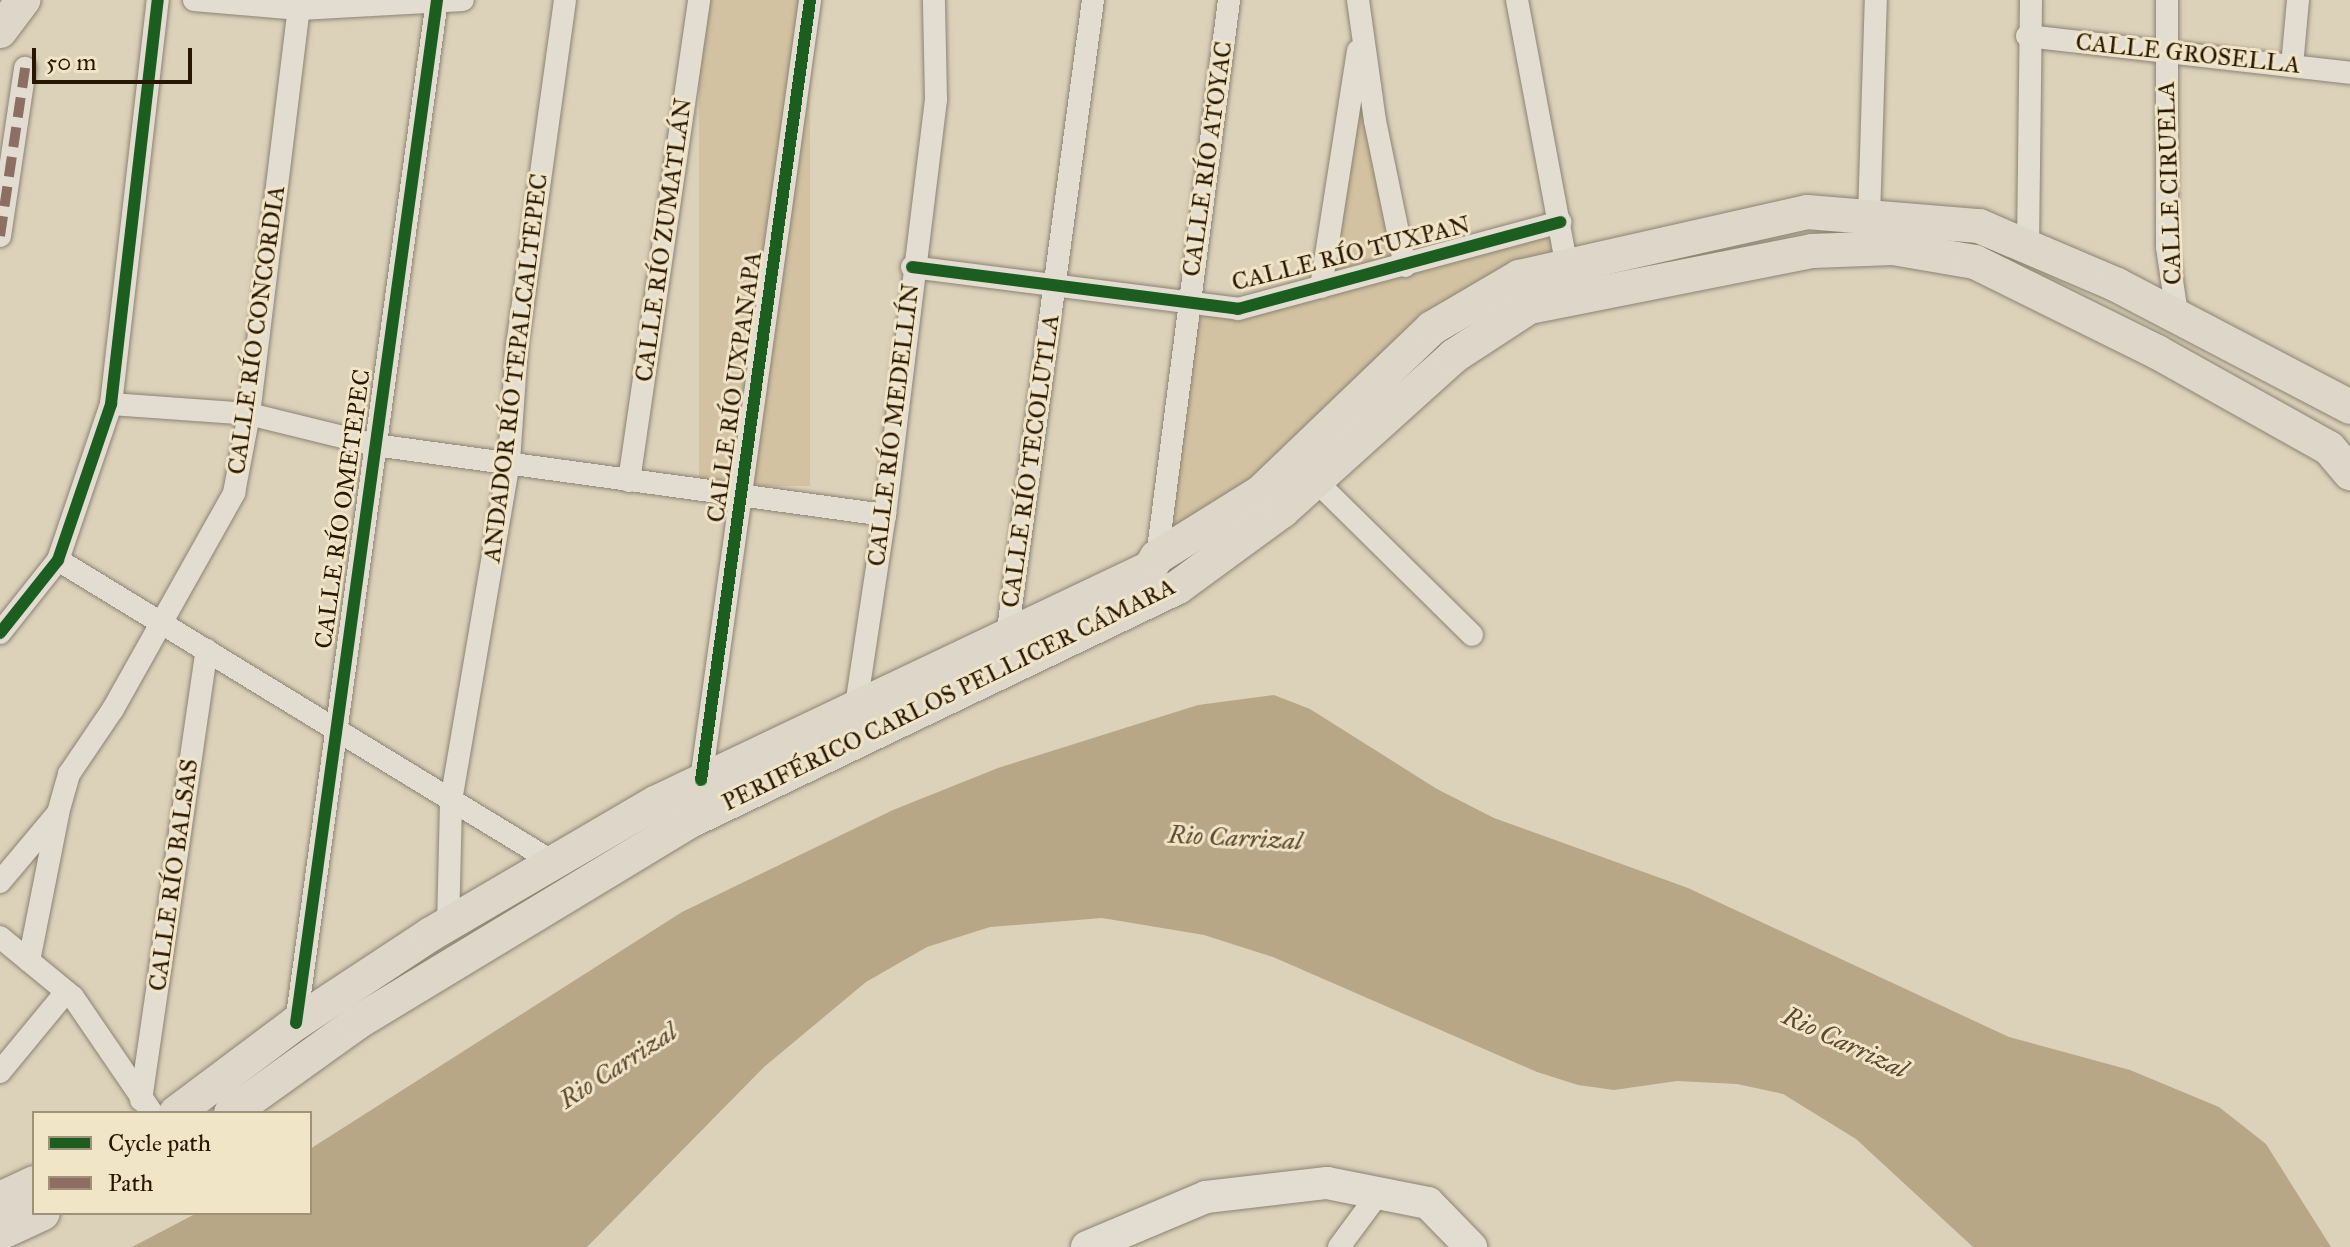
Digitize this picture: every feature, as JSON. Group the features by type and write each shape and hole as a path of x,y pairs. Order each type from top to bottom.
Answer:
{"main road":[{"path":"0,31 25,1"},
{"name":"PERIFÉRICO CARLOS PELLICER CÁMARA","path":"179,1111 296,1023 553,862 701,780 1150,568 1157,557 1261,492 1432,328 1519,277 1568,263 1807,212 1979,226 2177,314 2350,406"},
{"name":"PERIFÉRICO CARLOS PELLICER CÁMARA","path":"234,1111 358,1022 690,821 1178,587 1316,481 1454,356 1529,307 1812,251 1893,248 1975,262 2157,352 2329,448 2350,473"},
{"path":"1087,1247 1206,1197 1327,1183 1428,1203 1471,1247"},
{"path":"0,1199 32,1184"},
{"path":"0,1233 39,1215"}],"street":[{"path":"0,633 58,560 111,404 158,0"},
{"path":"194,0 300,4 463,0"},
{"name":"ANDADOR RÍO TEPALCALTEPEC","path":"448,926 451,801 509,461 517,346 565,0"},
{"name":"CALLE RÍO ZUMATLÁN","path":"629,481 699,0"},
{"name":"CALLE RÍO UXPANAPA","path":"701,780 810,0"},
{"name":"CALLE RÍO MEDELLÍN","path":"856,706 885,515 912,267 936,99 934,0"},
{"name":"CALLE RÍO TECOLUTLA","path":"1007,637 1093,0"},
{"name":"CALLE RÍO ATOYAC","path":"1157,557 1229,0"},
{"path":"1358,0 1375,121 1405,266"},
{"path":"1517,0 1568,263 1570,299"},
{"path":"1869,217 1876,0"},
{"path":"2028,247 2027,36 2031,0"},
{"name":"CALLE CIRUELA","path":"2167,0 2167,247 2177,314"},
{"path":"2292,66 2298,0"},
{"name":"CALLE RÍO OMETEPEC","path":"296,1023 333,731 438,1"},
{"name":"CALLE RÍO CONCORDIA","path":"0,882 58,813 69,774 161,623 234,493 249,414 300,4"},
{"path":"1321,287 1362,26"},
{"name":"CALLE GROSELLA","path":"2027,36 2350,73"},
{"path":"0,236 25,68"},
{"name":"CALLE RÍO TUXPAN","path":"912,267 1055,283 1238,309 1560,222"},
{"path":"111,404 249,414 375,445 509,461 742,498 885,515"},
{"path":"1316,481 1472,635"},
{"path":"58,560 333,731 553,862"},
{"name":"CALLE RÍO BALSAS","path":"146,1106 207,650"},
{"path":"29,961 58,813"},
{"path":"0,937 66,992 146,1106"},
{"path":"0,1072 66,992"},
{"path":"1339,1247 1379,1193"}],"shaded area":[{"path":"699,0 810,0 810,486 699,486"},
{"path":"1362,26 1405,265 1560,222 1568,263 1519,277 1157,557 1190,302 1238,309 1321,287"}],"water":[{"name":"Rio Carrizal","path":"1274,695 1310,709 1437,789 1494,818 1688,888 2009,1037 2130,1070 2219,1107 2266,1144 2331,1247 1973,1247 1856,1139 1783,1094 1737,1084 1677,1081 1614,1090 1578,1085 1537,1072 1273,957 1204,935 1102,918 990,927 927,947 866,982 764,1067 587,1247 132,1247 193,1215 312,1215 312,1148 682,912 893,810 998,768 1198,705"}],"marked path":[{"path":"0,236 25,68"}],"cycle path":[{"path":"0,633 58,560 111,404 158,0"},
{"path":"296,1023 437,0"},
{"path":"701,780 810,0"},
{"path":"912,267 1238,309 1560,222"}]}
